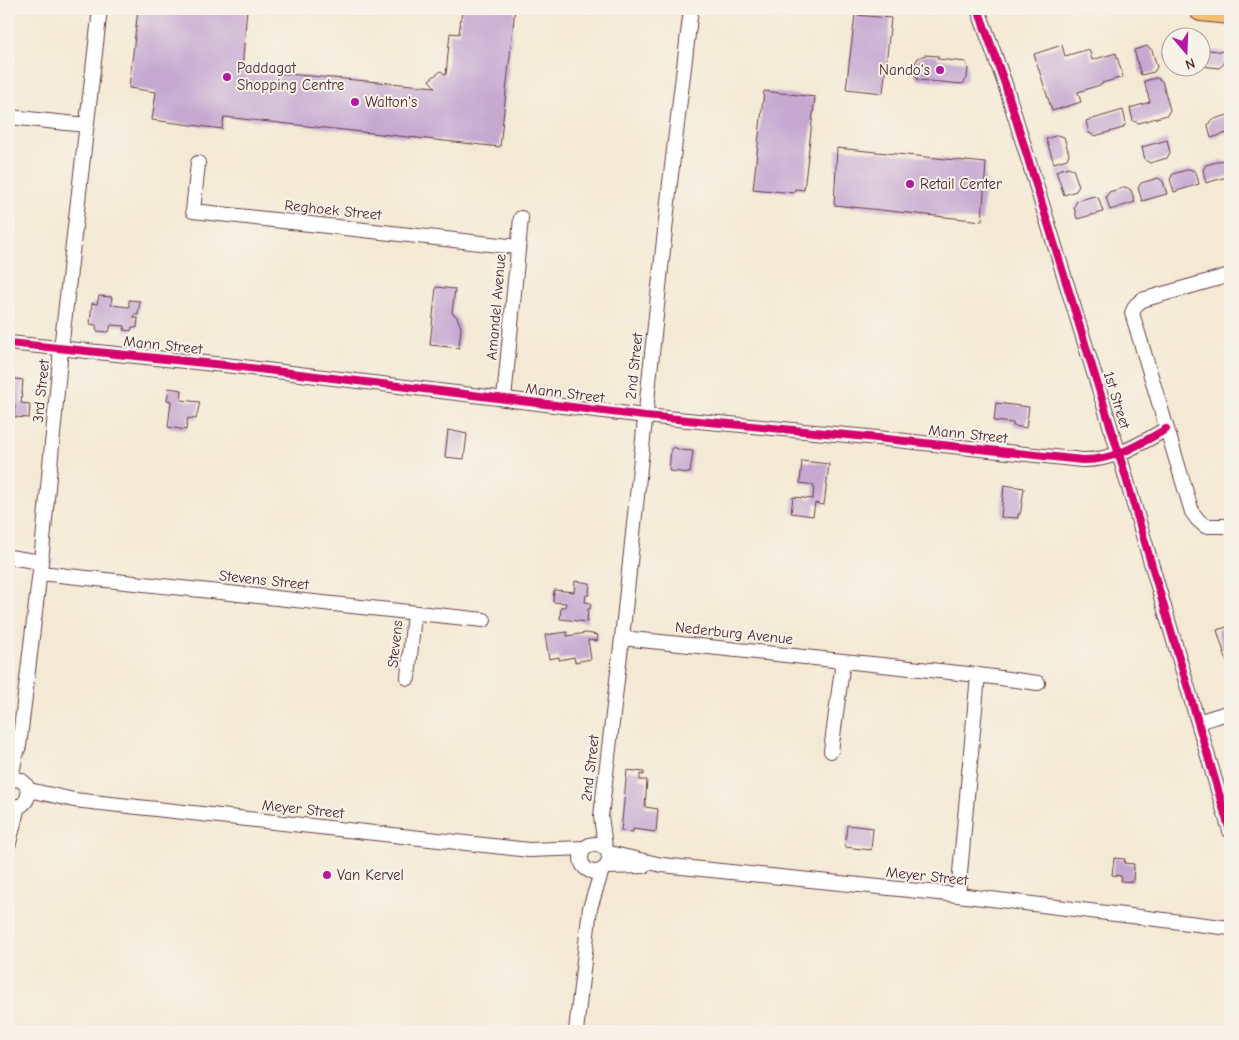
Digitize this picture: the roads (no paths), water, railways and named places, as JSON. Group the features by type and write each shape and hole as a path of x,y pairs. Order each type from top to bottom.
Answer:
{"highway":[{"path":"1201,9 1230,12"}],"street":[{"name":"3rd Street","path":"9,838 18,792 19,746 41,568 61,349 100,9"},
{"name":"2nd Street","path":"597,848 691,9"},
{"name":"1st Street","path":"978,9 1006,84 1119,454 1230,831"},
{"path":"9,117 86,125"},
{"name":"Reghoek Street","path":"198,163 193,211 518,247"},
{"name":"Amandel Avenue","path":"504,399 521,218"},
{"path":"1230,275 1142,300 1136,305 1132,313 1192,512 1205,526 1230,526"},
{"name":"Mann Street","path":"9,343 234,366 645,416 1082,460 1097,460 1119,454 1166,429"},
{"name":"Stevens Street","path":"9,557 54,573 484,620"},
{"name":"Stevens","path":"408,678 414,613"},
{"name":"Nederburg Avenue","path":"622,638 978,675 1038,683"},
{"path":"831,751 843,661"},
{"path":"958,895 978,675"},
{"path":"1198,722 1230,712"},
{"name":"Meyer Street","path":"18,792 74,800 529,850 597,848 662,865 958,895 1230,928"},
{"path":"576,1031 590,908 610,858 597,848 581,855 585,866 590,908"},
{"name":"Meyer Street","path":"529,850 585,866"},
{"name":"Meyer Street","path":"604,869 662,865"},
{"path":"585,866 597,872 604,869"},
{"name":"Meyer Street","path":"1188,923 1230,922"}],"place":[{"name":"Nando's","path":"940,70"},
{"name":"Paddagat Shopping Centre","path":"227,77"},
{"name":"Walton's","path":"355,102"},
{"name":"Retail Center","path":"910,184"},
{"name":"Van Kervel","path":"327,875"}]}
